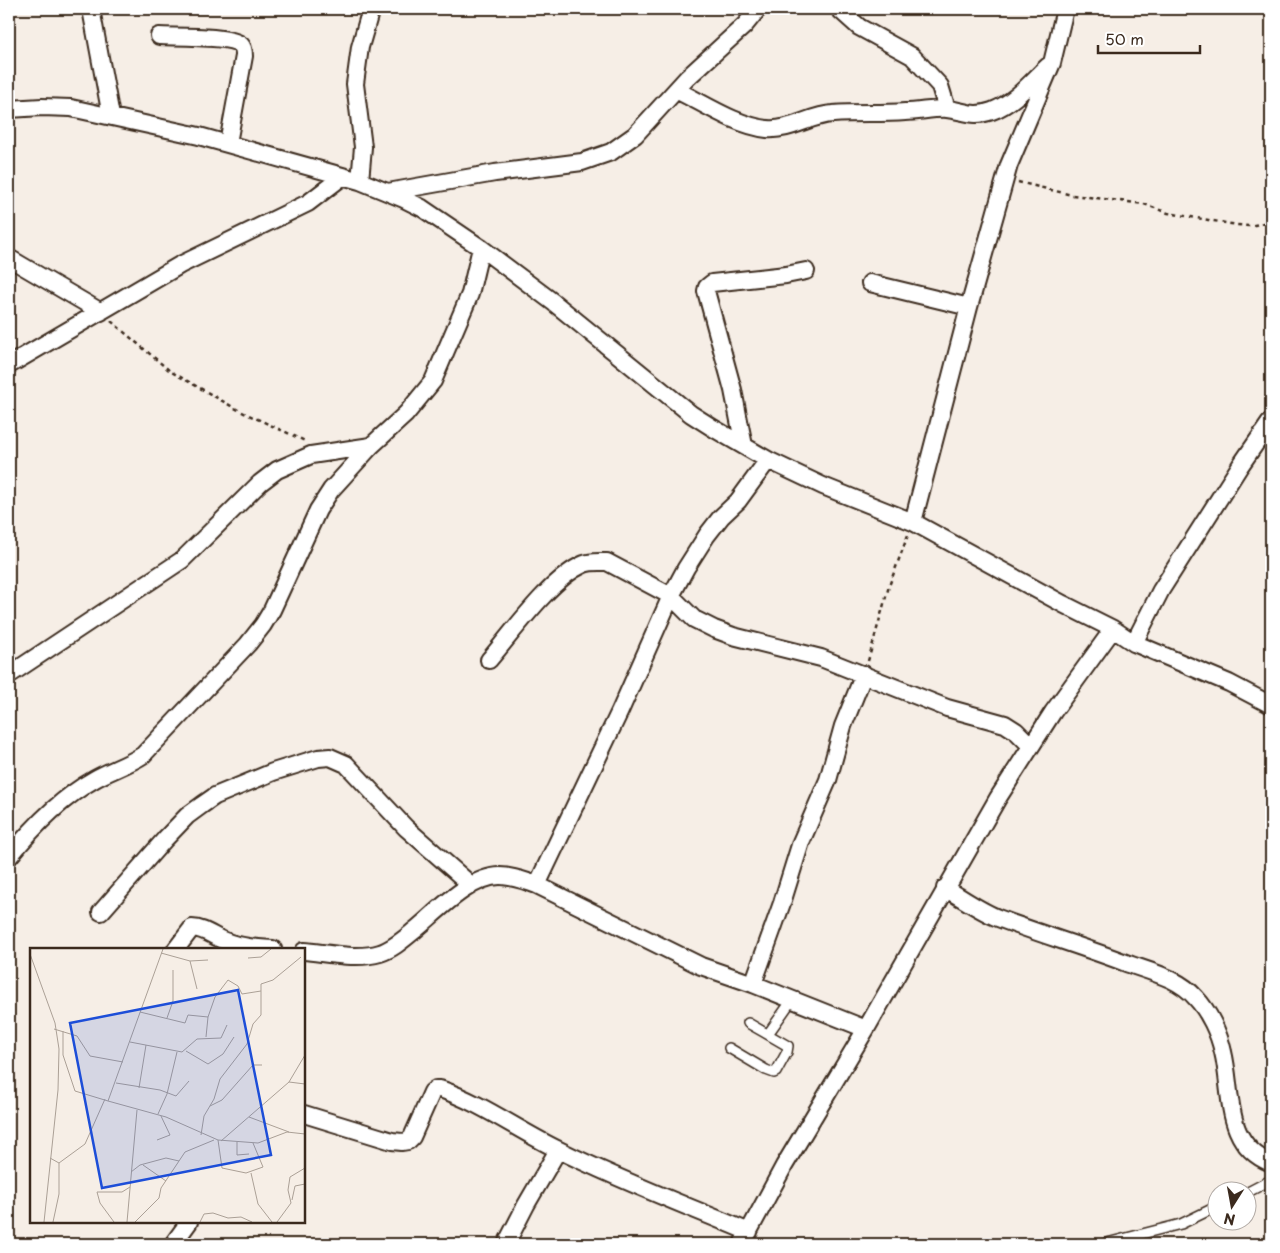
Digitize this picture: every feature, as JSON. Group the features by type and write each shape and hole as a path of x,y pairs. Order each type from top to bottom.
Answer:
{"street":[{"path":"92,9 111,116"},
{"path":"360,181 363,147 355,84 360,47 371,9"},
{"path":"388,192 495,173 582,162 611,152 636,136 676,90 744,25 758,9"},
{"path":"839,9 858,27 912,56 940,86 947,109"},
{"path":"913,522 969,307 1005,179 1017,143 1052,63 1065,9"},
{"path":"159,36 220,38 239,43 243,47 244,56 228,143"},
{"path":"676,90 728,116 767,129 786,127 830,114 947,109 972,115 992,111 1009,102 1052,63"},
{"path":"9,109 71,108 228,143 360,181 422,208 481,248 553,302 691,414 744,446 768,460 823,486 913,522 1063,604 1113,629 1134,643 1229,683 1271,705"},
{"path":"9,365 180,265 308,203 342,176"},
{"path":"9,857 58,804 96,778 143,755 248,644 263,625 272,610 318,510 332,490 371,446 406,414 433,381 447,352 470,294 481,248"},
{"path":"9,258 101,312"},
{"path":"744,446 733,390 706,291 707,287 712,283 806,272"},
{"path":"870,283 969,307"},
{"path":"1134,643 1161,590 1271,421"},
{"path":"9,675 182,560 260,482 277,470 311,455 371,446"},
{"path":"537,885 620,712 671,596 686,568 721,517 738,501 768,460"},
{"path":"489,660 555,584 569,572 583,564 607,562 671,596 694,619 714,629 733,636 821,658 947,708 1005,724 1016,731 1030,745"},
{"path":"305,1114 382,1139 408,1141 412,1137 432,1092 440,1089 466,1099 558,1150 746,1238 784,1166 866,1029 945,888 1030,745 1113,629"},
{"path":"752,984 782,903 801,842 828,780 843,726 864,674"},
{"path":"100,912 170,833 187,816 202,805 216,796 273,772 318,758 330,757 346,764 406,828 471,885"},
{"path":"305,951 355,955 381,953 393,948 471,885 485,878 513,877 537,885 702,966 866,1029"},
{"path":"945,888 995,917 1087,948 1182,984 1197,998 1215,1028 1223,1052 1229,1098 1238,1134 1263,1160 1271,1163"},
{"path":"177,948 189,930 196,928 226,942 266,948"},
{"path":"506,1244 558,1150"},
{"path":"173,1244 188,1223"}],"lane":[{"path":"768,1034 792,1000"},
{"path":"729,1048 766,1070 776,1072 788,1048 786,1044 748,1023"},
{"path":"1258,1187 1271,1180"},
{"path":"1104,1244 1181,1224 1208,1211"}],"path":[{"path":"1005,179 1072,195 1144,204 1168,214 1237,225 1250,226 1271,223"},
{"path":"101,312 170,370 240,411 329,452"},
{"path":"864,674 889,586 913,522"}]}
